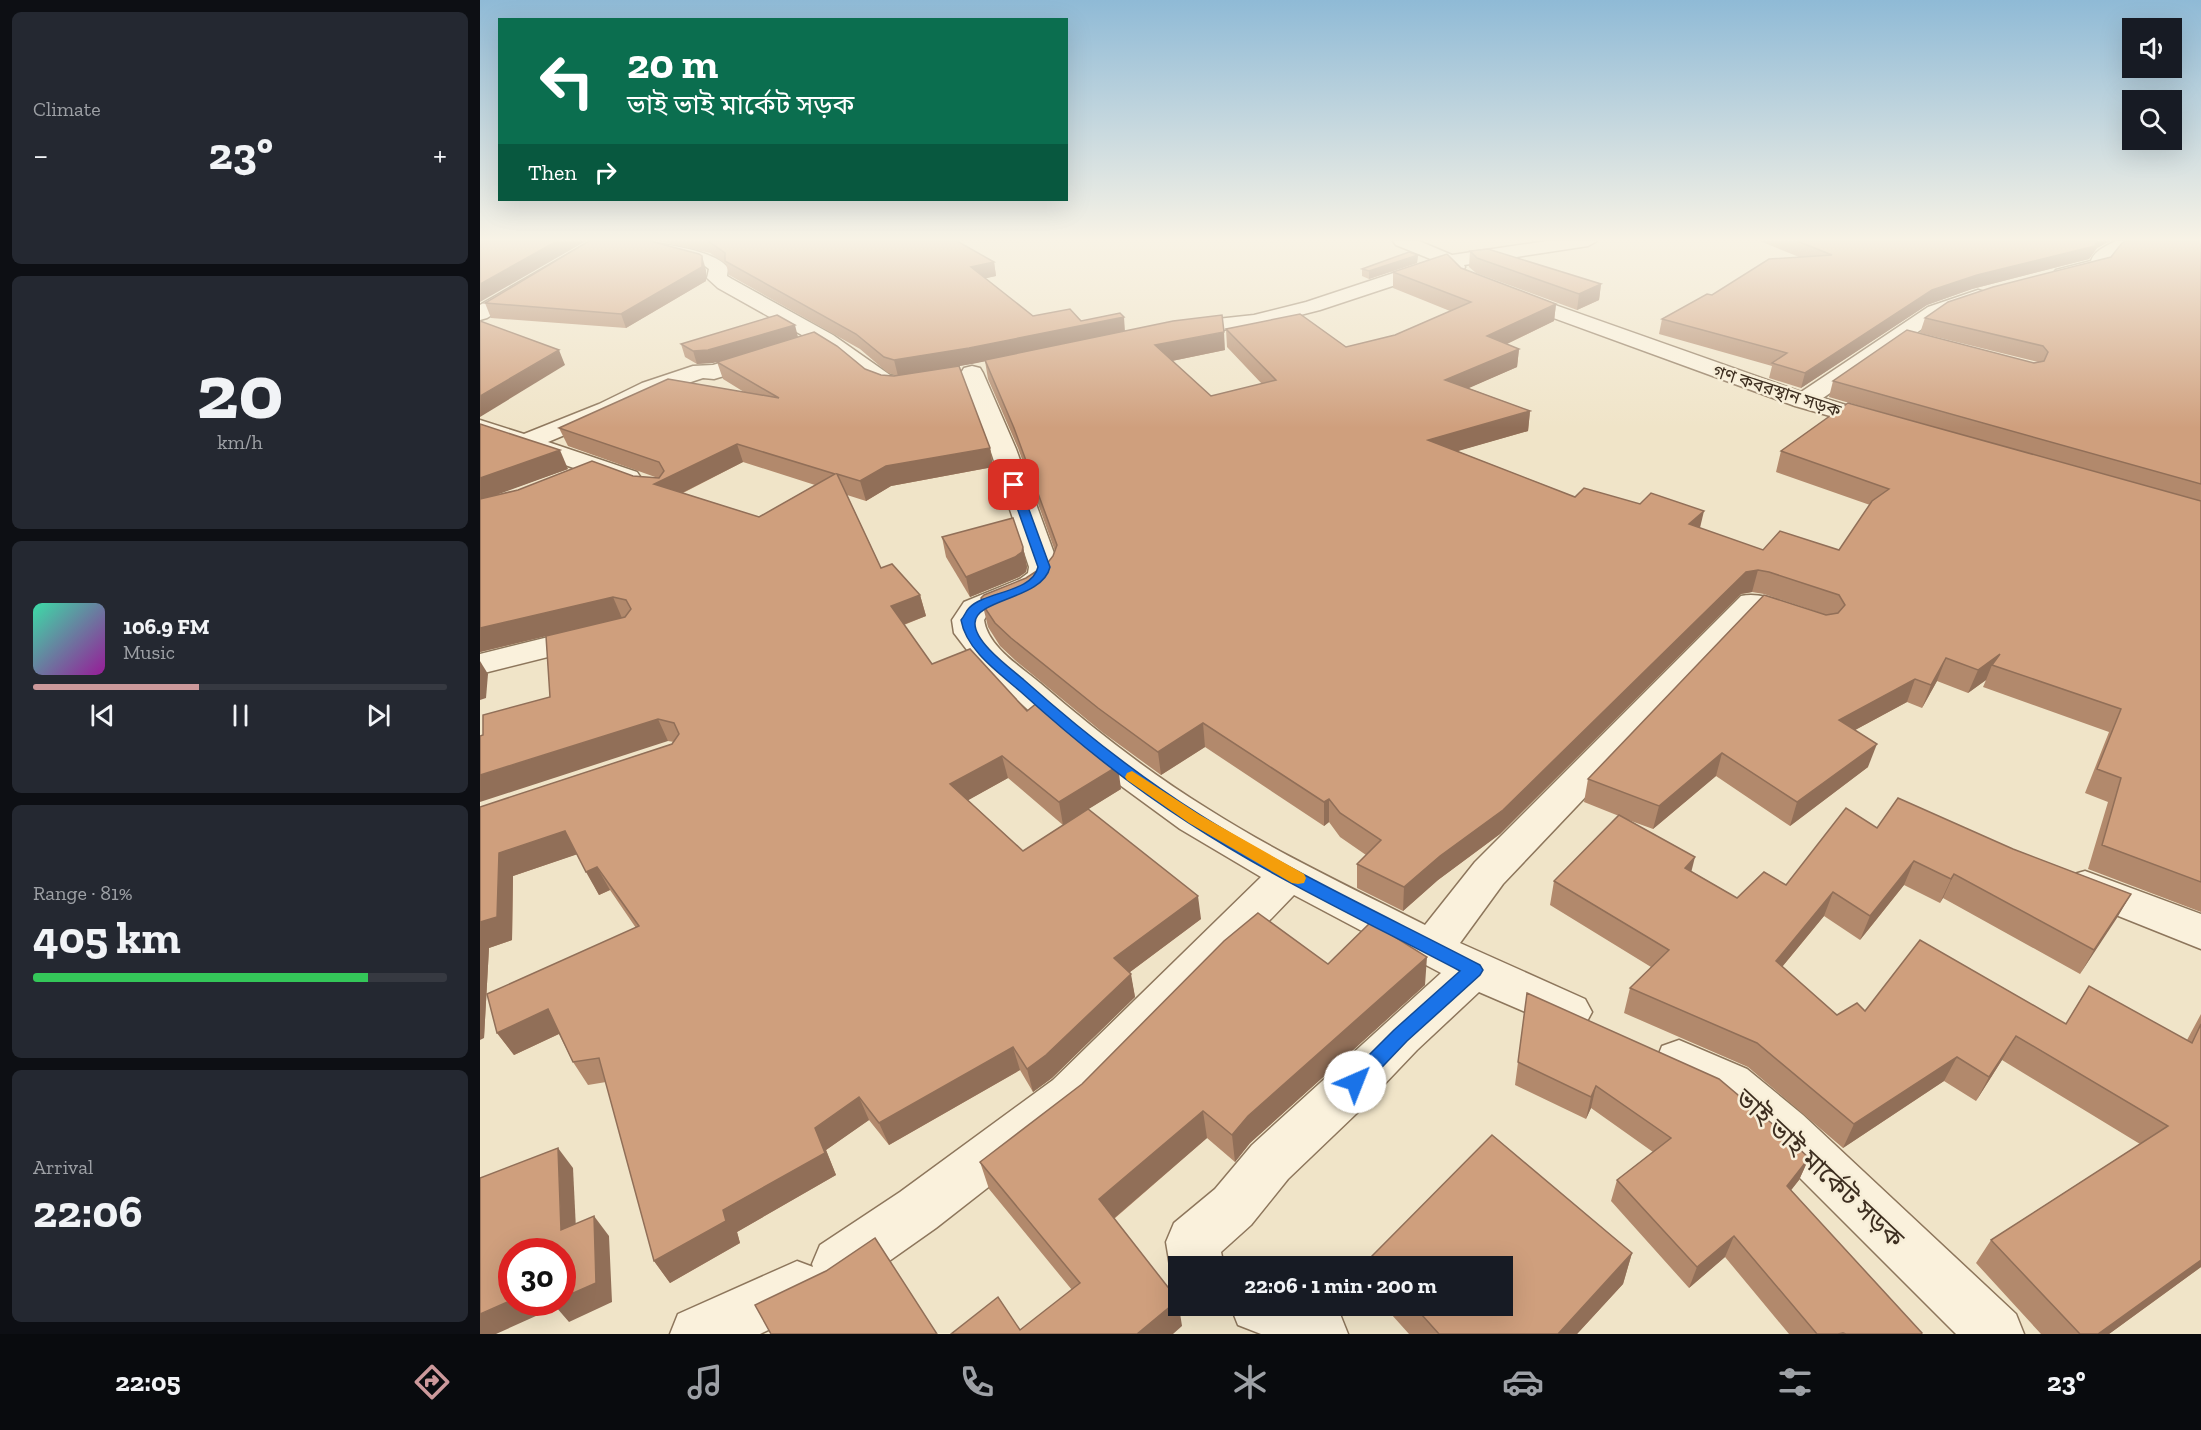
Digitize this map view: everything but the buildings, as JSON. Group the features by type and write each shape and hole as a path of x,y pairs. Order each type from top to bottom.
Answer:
{"street":[{"path":"480,314 499,303"},
{"path":"761,303 784,315 804,345"},
{"path":"1163,332 1254,321 1322,303"},
{"name":"গণ কবরস্থান সড়ক","path":"1533,303 1688,362 1803,401 1903,429"},
{"path":"1803,401 1935,311 1958,303"},
{"path":"1898,336 1920,342"},
{"path":"526,442 607,409 650,388 701,370 714,372 804,345 851,356 886,384 898,386 920,383"},
{"path":"972,373 1003,449 1044,567 1042,576 1030,585 975,609 968,620 970,633 989,656 1111,763 1194,819 1289,874 1474,970 1602,1027"},
{"path":"480,427 648,485"},
{"path":"569,481 601,468"},
{"path":"1432,948 1489,873 1752,603 1820,626"},
{"path":"480,664 613,632"},
{"path":"698,1334 820,1276 918,1210 1070,1095 1289,874"},
{"path":"2057,875 2201,932"},
{"path":"1195,1256 1193,1242 1233,1207 1270,1162 1340,1098 1401,1036 1474,970"},
{"name":"ভাই ভাই মার্কেট সড়ক","path":"1645,1046 1730,1084 1786,1131 1996,1334"},
{"path":"1289,1316 1309,1323 1320,1334"}],"slow traffic":[{"path":"1132,777 1194,819 1298,878"}],"route":[{"path":"1014,485 1044,567 1042,576 1030,585 975,609 968,620 970,633 989,656 1111,763 1194,819 1289,874 1474,970 1401,1036 1355,1082"}]}
